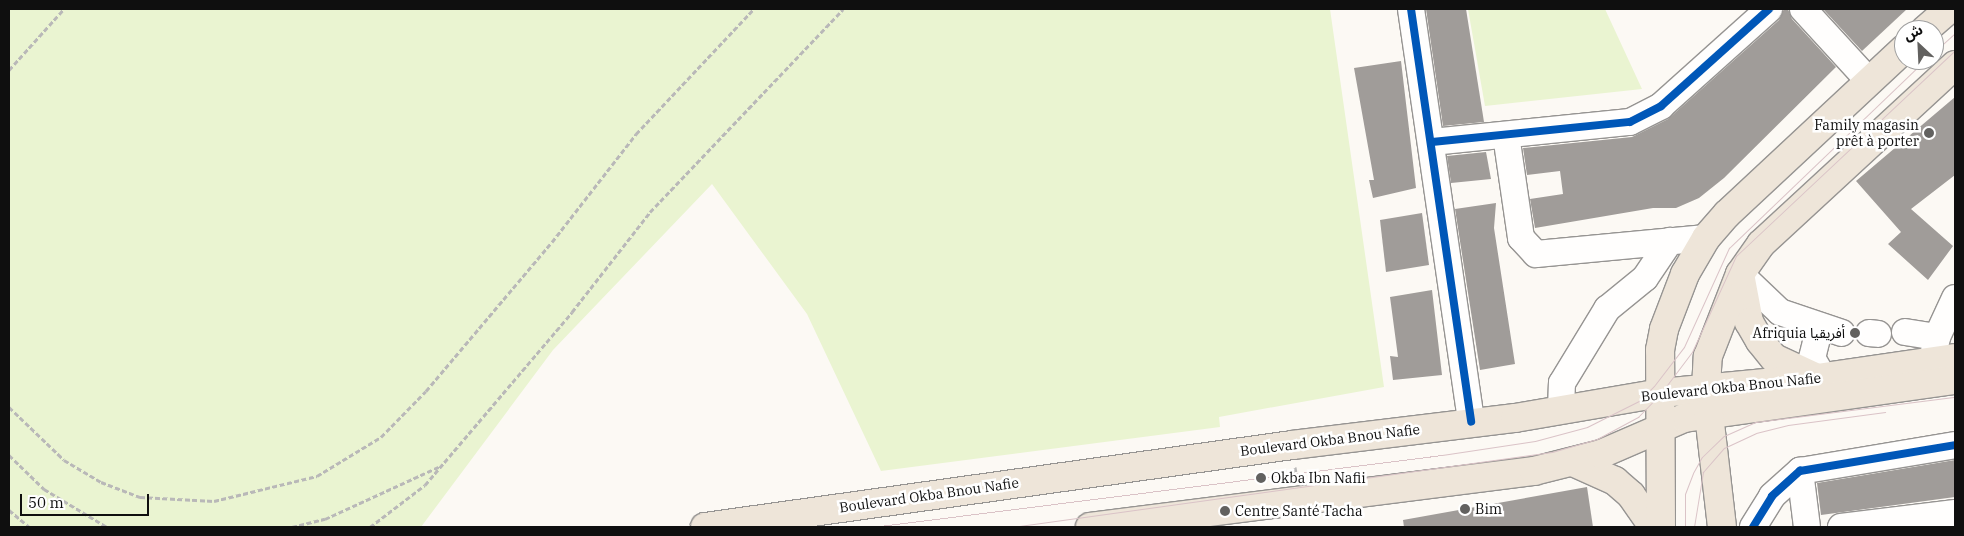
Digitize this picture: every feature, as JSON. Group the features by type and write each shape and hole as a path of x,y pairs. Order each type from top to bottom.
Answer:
{"main road":[{"path":"1936,20 1949,9"},
{"path":"1661,527 1660,350 1664,329 1685,274 1706,238 1868,80 1894,58"},
{"path":"1721,518 1707,401 1708,356 1740,274 1761,244 1955,65"},
{"path":"1740,274 1749,322 1760,342 1774,358 1820,377"},
{"path":"1615,401 1645,382 1660,350"},
{"name":"Boulevard Okba Bnou Nafie","path":"1090,527 1227,519 1299,498 1534,471 1576,463 1623,445 1707,401 1941,352"},
{"name":"Boulevard Okba Bnou Nafie","path":"705,527 1292,444 1561,410 1661,393 1707,401 1955,380"},
{"path":"1576,463 1615,481 1631,495 1653,527"}],"street":[{"path":"1411,9 1432,142 1471,422"},
{"path":"1432,142 1630,122 1661,106 1769,9"},
{"path":"1803,9 1868,80"},
{"path":"1506,135 1521,238 1536,254 1706,238"},
{"path":"1561,410 1562,383 1607,309 1645,278 1670,241"},
{"path":"1740,274 1780,312 1831,330 1812,358 1820,377"},
{"path":"1906,332 1941,352 1952,307"},
{"path":"1721,518 1735,516 1756,520 1800,471 1955,445"},
{"path":"1800,471 1807,527"},
{"path":"1841,527 1955,513"}],"path":[{"path":"9,70 64,9"},
{"path":"9,407 64,460 101,482 140,497 214,501 317,476 381,437 426,391 552,242 636,134 754,9"},
{"path":"370,527 425,485 572,312 650,212 844,9"},
{"path":"1292,444 1299,498"},
{"path":"9,455 44,489 107,527"},
{"path":"292,527 325,520 441,466"},
{"path":"9,510 29,527"}],"green space":[{"path":"9,9 1330,9 1384,387 1219,417 1220,427 881,471 807,314 712,184 553,350 421,527 9,527"},
{"path":"1468,9 1605,9 1642,89 1485,106"}],"building":[{"path":"1426,9 1466,9 1484,122 1443,126"},
{"path":"1784,9 1788,9 1792,19 1836,67 1724,178 1699,198 1676,208 1653,208 1535,228 1530,199 1563,194 1560,171 1527,175 1523,148 1632,137 1668,119 1779,20"},
{"path":"1823,9 1907,9 1894,20 1862,51"},
{"path":"1401,61 1416,188 1373,198 1369,180 1374,180 1354,68"},
{"path":"1955,97 1955,175 1911,209 1953,246 1928,280 1888,244 1901,232 1856,181"},
{"path":"1486,152 1491,179 1451,183 1447,156"},
{"path":"1496,203 1494,228 1515,364 1480,370 1455,209"},
{"path":"1422,213 1429,265 1386,272 1380,220"},
{"path":"1432,290 1442,375 1393,380 1390,356 1398,357 1390,297"},
{"path":"1955,460 1955,497 1821,515 1817,483"},
{"path":"1587,487 1593,527 1404,527 1403,520"}],"tram line":[{"path":"1944,43 1955,33"},
{"path":"1012,527 1552,452 1597,439 1638,417 1661,393 1692,352 1736,256 1955,50"},
{"path":"872,527 1442,455 1535,441 1587,427 1639,401 1654,386 1684,347 1729,248 1915,70"},
{"path":"1685,527 1685,494 1693,473 1702,457 1724,436 1756,422 1955,397"},
{"path":"1694,527 1703,472 1724,448 1756,433 1788,425 1885,412"}],"cycle path":[{"path":"1411,9 1471,422"},
{"path":"1432,142 1630,122 1661,106 1769,9"},
{"path":"1753,527 1772,496 1800,471 1955,445"}],"place":[{"name":"Family magasin prêt à porter","path":"1929,133"},
{"name":"Afriquia أفريقيا","path":"1855,333"},
{"name":"Okba Ibn Nafii","path":"1261,478"},
{"name":"Bim","path":"1465,509"},
{"name":"Centre Santé Tacha","path":"1225,511"}]}
